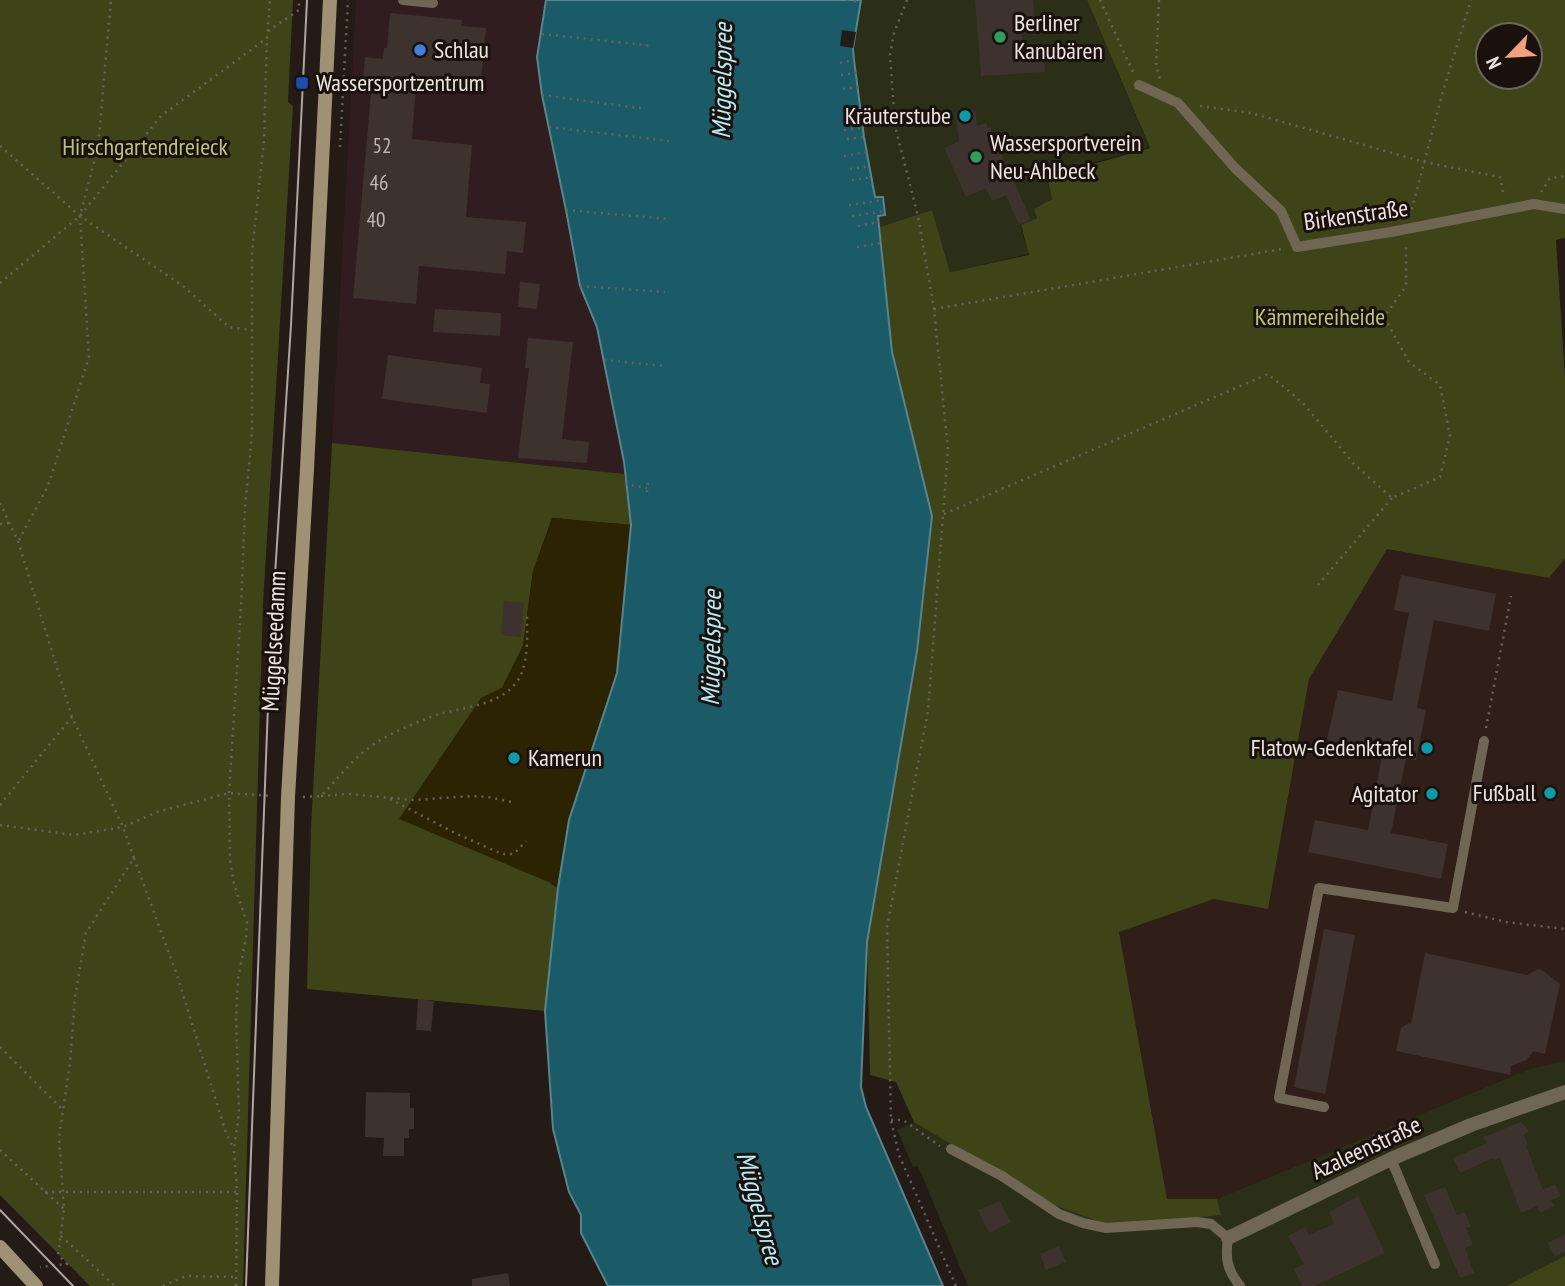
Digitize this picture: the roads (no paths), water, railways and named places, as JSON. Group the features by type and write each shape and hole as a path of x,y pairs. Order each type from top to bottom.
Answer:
{"main road":[{"name":"Müggelseedamm","path":"272,1286 288,797 330,0"},
{"path":"0,1247 36,1285"}],"street":[{"name":"Azaleenstraße","path":"1228,1238 1391,1159 1471,1125 1565,1092"}],"lane":[{"path":"402,0 433,3"},
{"name":"Birkenstraße","path":"1139,85 1178,103 1235,168 1281,211 1297,247 1534,204 1565,209"},
{"path":"1324,1107 1279,1098 1319,888 1453,908 1484,741"},
{"path":"951,1149 1002,1176 1059,1214 1083,1223 1107,1228 1197,1222 1211,1224 1228,1238 1225,1255 1233,1283"},
{"path":"1391,1159 1435,1264"}],"water":[{"name":"Müggelspree","path":"546,0 861,0 853,48 854,60 875,197 883,197 885,215 878,216 892,352 932,516 917,651 867,942 861,1087 866,1107 943,1286 608,1286 581,1233 581,1215 569,1192 553,1129 545,1011 558,888 569,820 617,673 631,525 624,462 597,327 580,286 542,95 537,57"}],"tram line":[{"path":"246,1286 270,653 291,325 307,0"},
{"path":"0,1210 73,1286"}],"place":[{"name":"Berliner Kanubären","path":"1000,37"},
{"name":"Schlau","path":"420,50"},
{"name":"Wassersportzentrum","path":"302,83"},
{"name":"Kräuterstube","path":"965,116"},
{"name":"Wassersportverein Neu-Ahlbeck","path":"976,157"},
{"name":"Flatow-Gedenktafel","path":"1427,748"},
{"name":"Kamerun","path":"514,758"},
{"name":"Fußball","path":"1550,793"},
{"name":"Agitator","path":"1432,794"}],"park label":[{"name":"Hirschgartendreieck","path":"145,147"},
{"name":"Kämmereiheide","path":"1320,317"}]}
